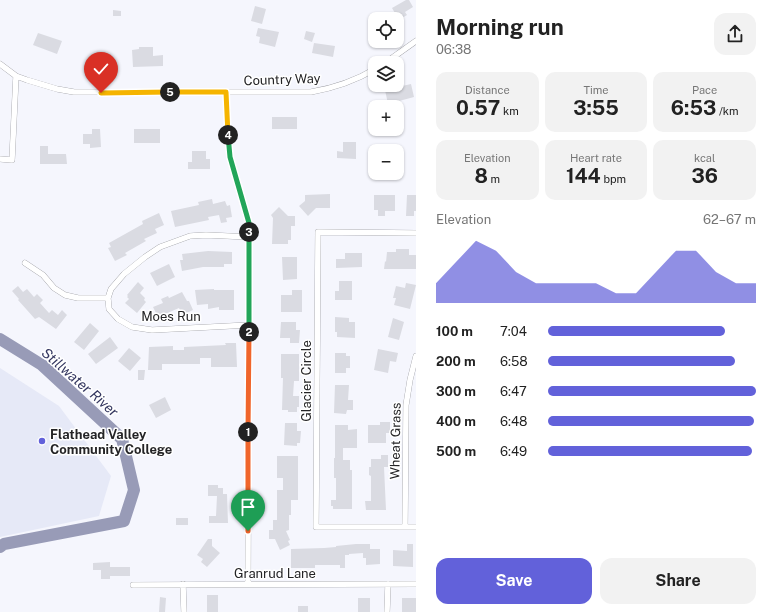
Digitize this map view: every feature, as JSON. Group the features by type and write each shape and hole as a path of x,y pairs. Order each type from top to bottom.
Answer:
{"street":[{"path":"395,56 416,41"},
{"name":"Country Way","path":"0,64 16,76 41,85 74,92 311,92 337,86 354,80 368,73"},
{"path":"0,158 12,160 16,76"},
{"path":"226,92 230,157 249,223 248,584"},
{"name":"Glacier Circle","path":"416,233 318,232 316,527 416,527"},
{"path":"25,262 43,275 54,288 65,295 78,298 108,298 111,289 124,274 160,247 190,236 206,235 249,237"},
{"name":"Moes Run","path":"108,298 109,309 118,319 132,327 152,330 249,325"},
{"name":"Wheat Grass","path":"405,527 406,405 416,356"},
{"path":"183,584 184,612"},
{"path":"387,612 388,584"},
{"name":"Granrud Lane","path":"133,585 416,584"}],"shaded area":[{"name":"Flathead Valley Community College","path":"0,368 59,406 111,476 99,516 0,537"}],"building":[{"path":"406,0 409,0 413,7 405,12 407,15 404,17 404,12 394,12 392,8"},
{"path":"255,6 266,9 262,24 251,21"},
{"path":"113,10 121,11 121,16 113,16"},
{"path":"258,28 279,32 275,47 259,43 260,37 256,36"},
{"path":"306,31 315,33 312,42 304,39"},
{"path":"38,33 62,41 57,54 33,45"},
{"path":"314,43 335,46 333,57 312,53"},
{"path":"139,47 153,47 153,56 163,55 163,66 133,67 132,50 139,49"},
{"path":"411,84 414,97 403,100 387,100 385,92 404,92 404,86"},
{"path":"272,117 297,117 297,129 272,129"},
{"path":"92,129 100,129 101,147 90,148 90,144 83,144 83,134 92,134"},
{"path":"134,129 160,129 160,143 134,143"},
{"path":"343,142 356,142 356,159 337,158 337,151 343,152"},
{"path":"40,146 48,146 48,154 66,154 67,164 40,164"},
{"path":"192,151 206,151 206,159 210,159 210,169 188,169 188,162 192,162"},
{"path":"330,194 330,208 316,208 308,216 299,206 305,201 305,195"},
{"path":"374,195 395,195 395,211 385,211 385,216 378,216 378,210 374,210"},
{"path":"407,195 416,195 416,211 414,211 414,216 406,216"},
{"path":"212,199 213,204 225,201 227,206 230,205 232,217 226,218 227,222 221,223 219,215 208,217 209,220 175,227 171,211 199,205 198,202"},
{"path":"279,207 288,216 295,216 295,226 291,226 291,240 288,240 288,244 272,244 273,218 271,215"},
{"path":"159,213 164,225 155,229 157,233 144,239 146,241 125,253 127,255 115,261 108,248 111,247 109,243 143,224 142,221"},
{"path":"396,249 409,249 409,255 416,255 416,269 384,269 387,252 396,252"},
{"path":"208,251 232,252 232,264 224,264 224,267 203,267 182,271 180,260 183,260 182,254"},
{"path":"345,253 362,253 362,267 336,268 336,259 345,259"},
{"path":"282,257 297,257 297,279 283,280"},
{"path":"169,264 175,277 157,286 150,273"},
{"path":"339,281 352,281 352,300 335,300 335,291 339,291"},
{"path":"138,282 144,288 140,293 145,298 144,300 146,302 137,313 125,303 129,299 127,295"},
{"path":"406,283 416,285 410,309 394,305 396,298 393,298 396,286 405,288"},
{"path":"18,286 23,292 27,289 34,297 37,294 43,300 40,303 49,313 52,310 58,315 62,310 67,315 56,329 39,317 35,319 18,300 19,299 12,291"},
{"path":"195,290 234,290 234,310 219,310 219,307 208,309 208,304 197,305"},
{"path":"292,290 302,290 302,312 281,312 281,295 292,295"},
{"path":"182,292 187,301 189,301 193,310 182,315 179,308 158,317 153,307 163,303 161,299 168,296 169,298"},
{"path":"335,317 349,318 349,322 355,322 355,338 337,337 337,332 335,332"},
{"path":"393,318 404,322 399,340 388,337"},
{"path":"281,322 296,322 296,330 300,330 299,343 290,343 290,338 280,338"},
{"path":"90,323 99,331 84,350 74,342"},
{"path":"110,337 118,348 96,364 88,354"},
{"path":"225,343 236,343 237,367 211,367 211,358 200,358 200,364 162,364 162,370 148,370 149,347 173,346 173,350 184,350 184,347 226,345"},
{"path":"129,348 141,358 130,371 118,361"},
{"path":"378,349 398,353 396,362 390,361 388,373 374,370"},
{"path":"335,353 346,353 346,356 350,356 350,368 346,368 346,373 335,373"},
{"path":"281,354 299,354 299,381 294,381 293,396 299,396 299,407 297,407 297,412 282,410 283,378 281,378"},
{"path":"138,370 145,370 144,380 138,380"},
{"path":"335,385 349,385 348,400 353,400 353,410 347,410 346,414 334,413"},
{"path":"165,397 171,410 156,418 149,405"},
{"path":"380,422 390,422 390,433 386,433 386,443 368,443 368,425 380,425"},
{"path":"285,423 297,423 297,431 301,431 300,443 297,443 297,446 284,445"},
{"path":"335,425 348,425 348,430 357,429 357,448 343,448 343,460 350,460 350,470 352,470 352,509 333,509 333,506 331,506 331,500 336,500 336,478 334,478"},
{"path":"381,455 388,455 388,467 384,467 386,510 366,510 365,501 371,501 371,476 369,475 369,467 371,467 371,459 381,459"},
{"path":"277,456 298,456 298,500 291,500 289,530 286,531 290,540 288,541 290,545 280,550 275,539 269,539 269,530 273,530 273,520 277,520 277,490 283,490 283,478 277,478"},
{"path":"208,485 218,485 218,488 223,488 223,494 227,494 228,523 209,523 209,516 216,516 217,496 208,496"},
{"path":"176,518 188,518 188,525 176,525"},
{"path":"208,539 212,539 212,546 220,553 207,567 201,562 203,559 197,555"},
{"path":"356,544 370,544 370,549 380,549 380,564 366,565 366,558 363,558 363,553 345,555 345,568 340,568 340,565 315,565 315,568 291,568 291,549 324,548"},
{"path":"407,544 413,544 413,567 393,566 393,550 407,551"},
{"path":"110,562 110,567 130,567 130,576 110,576 110,579 101,579 101,570 93,570 93,563"},
{"path":"207,595 218,595 218,612 207,612"},
{"path":"160,597 166,598 165,612 159,612"},
{"path":"358,598 370,598 370,612 358,612"},
{"path":"402,598 416,598 416,612 402,612"},
{"path":"298,606 308,606 308,612 298,612"}],"waterway":[{"name":"Stillwater River","path":"0,339 42,365 122,439 134,490 124,521 4,544 0,547"}],"place":[{"name":"Flathead Valley Community College","path":"42,441"}],"route":[{"path":"101,93 155,91 226,92 230,157 249,223 248,531"}]}
